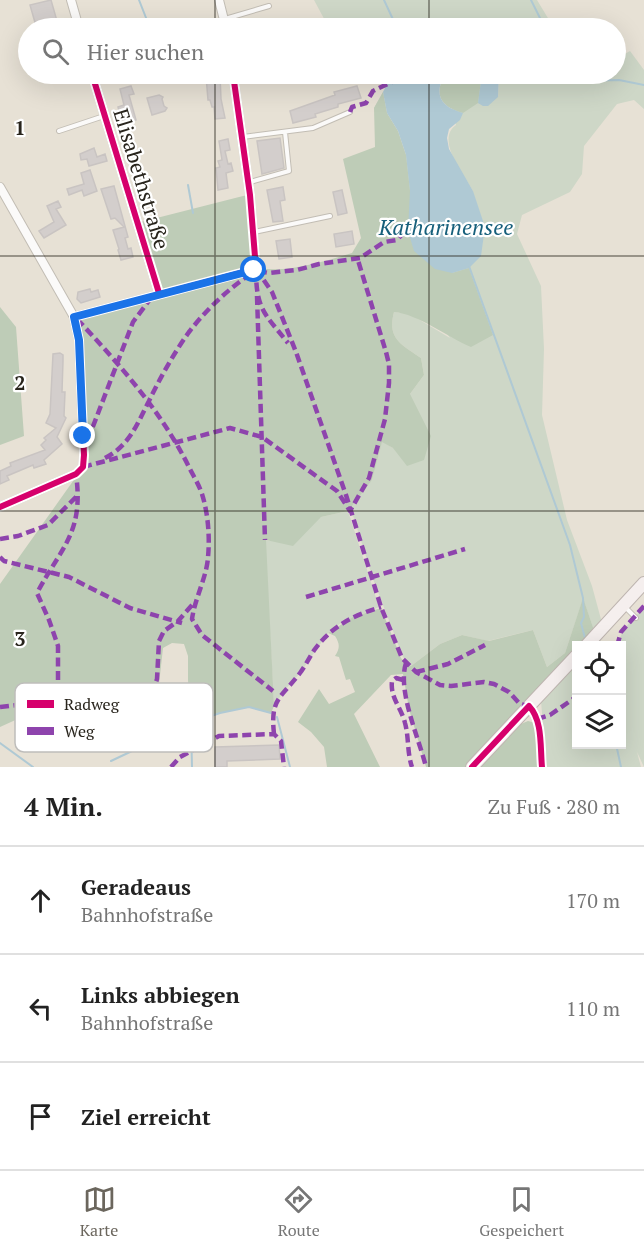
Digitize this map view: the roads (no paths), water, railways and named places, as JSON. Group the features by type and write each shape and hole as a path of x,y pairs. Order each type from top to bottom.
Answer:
{"main road":[{"path":"590,641 644,584"},
{"path":"472,767 572,660"}],"street":[{"path":"71,0 76,18"},
{"path":"219,0 224,18"},
{"name":"Elisabethstraße","path":"96,84 159,293"},
{"path":"74,317 256,269 248,183 234,84"},
{"path":"0,187 74,317 79,340 84,455 82,467 76,474 0,507"},
{"path":"529,706 535,712 538,722 542,767"}],"lane":[{"path":"227,18 269,6"},
{"path":"242,138 313,129 350,111"},
{"path":"59,131 105,116"},
{"path":"248,183 289,171 285,132"},
{"path":"253,232 330,216"},
{"path":"623,606 636,618"}],"water":[{"name":"Katharinensee","path":"387,84 441,84 440,94 444,104 463,113 460,120 449,129 447,138 449,149 473,191 485,227 481,256 469,268 452,273 435,269 414,251 408,231 410,191 406,155 398,131 387,113 383,92"},
{"path":"481,84 499,84 498,97 488,106 478,103"}],"waterway":[{"path":"139,0 146,18"},
{"path":"384,0 392,18"},
{"path":"531,0 540,18"},
{"path":"626,81 644,85"},
{"path":"188,185 193,213"},
{"path":"469,266 570,545 583,598 584,617 581,623 585,638"},
{"path":"213,715 249,707 271,713"},
{"path":"277,717 290,767"},
{"path":"0,743 33,767"},
{"path":"617,749 621,767"},
{"path":"111,761 130,752"},
{"path":"192,752 192,767"}]}
